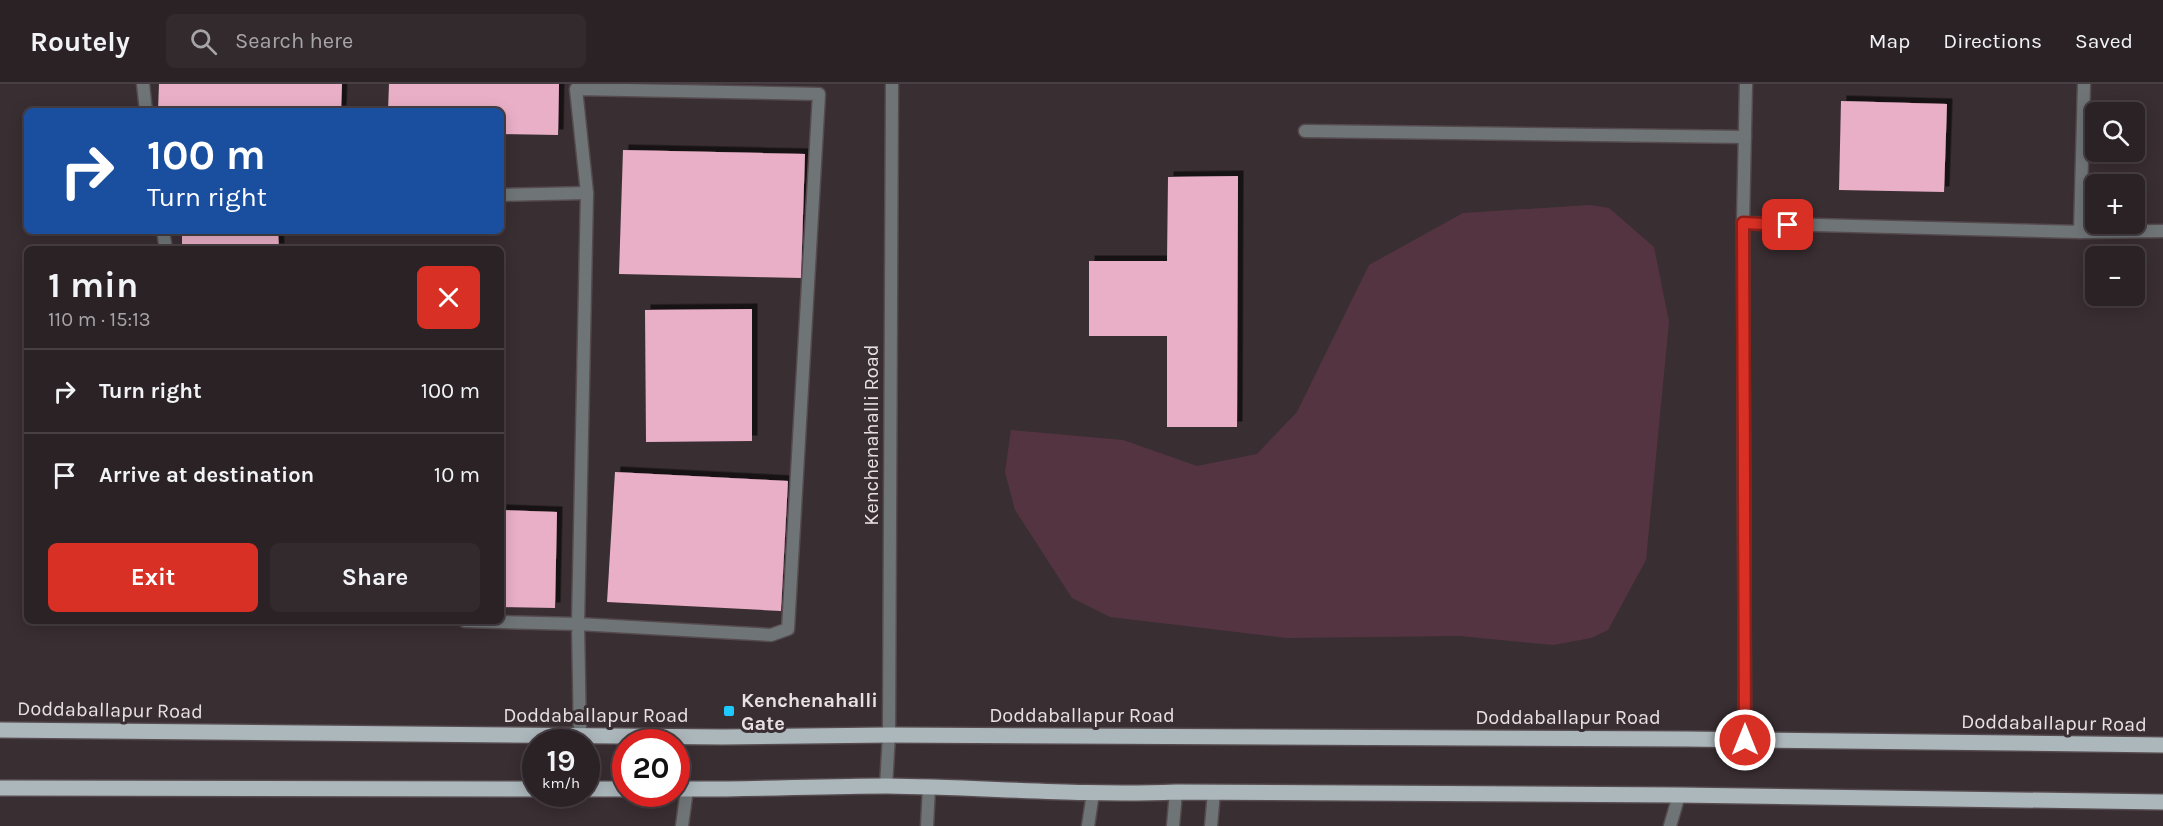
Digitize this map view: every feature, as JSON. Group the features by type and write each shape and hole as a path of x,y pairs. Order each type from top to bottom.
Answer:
{"main road":[{"name":"Doddaballapur Road","path":"0,730 522,734"},
{"name":"Doddaballapur Road","path":"600,735 1745,740 2163,745"},
{"path":"690,789 886,786 1093,793 1679,795 2163,802"},
{"path":"0,788 522,789"}],"street":[{"path":"143,84 146,108"},
{"name":"Kenchenahalli Road","path":"886,786 889,735 892,84"},
{"path":"1745,740 1743,223 1746,84"},
{"path":"2080,232 2084,84"},
{"path":"504,622 578,624 771,635 788,629 819,94 576,86 587,193 578,624 580,729"},
{"path":"1305,131 1745,137"},
{"path":"504,195 587,193"},
{"path":"1743,223 2080,232 2163,231"},
{"path":"927,826 929,787"},
{"path":"1173,826 1176,792"},
{"path":"1211,826 1214,792"},
{"path":"1088,826 1093,793"},
{"path":"1670,826 1679,795"},
{"path":"682,807 682,826"}],"shaded area":[{"path":"1590,205 1609,208 1654,247 1669,322 1646,560 1608,630 1591,638 1553,645 1460,636 1286,638 1110,617 1072,598 1015,510 1005,472 1011,430 1123,440 1197,466 1257,454 1297,412 1369,265 1463,213"}],"building":[{"path":"159,84 342,84 341,108 158,108"},
{"path":"389,84 559,84 558,135 504,134 504,108 388,108"},
{"path":"1841,101 1947,104 1944,192 1839,190"},
{"path":"623,150 805,154 801,278 619,274"},
{"path":"1238,176 1237,427 1167,427 1167,336 1089,336 1089,261 1167,261 1168,177"},
{"path":"182,234 278,234 279,246 182,246"},
{"path":"752,309 752,441 646,442 645,310"},
{"path":"615,472 788,481 781,611 607,602"},
{"path":"504,510 557,512 555,608 504,607"}],"place":[{"name":"Kenchenahalli Gate","path":"729,711"}],"route":[{"path":"1745,740 1743,223 1788,225"}]}
